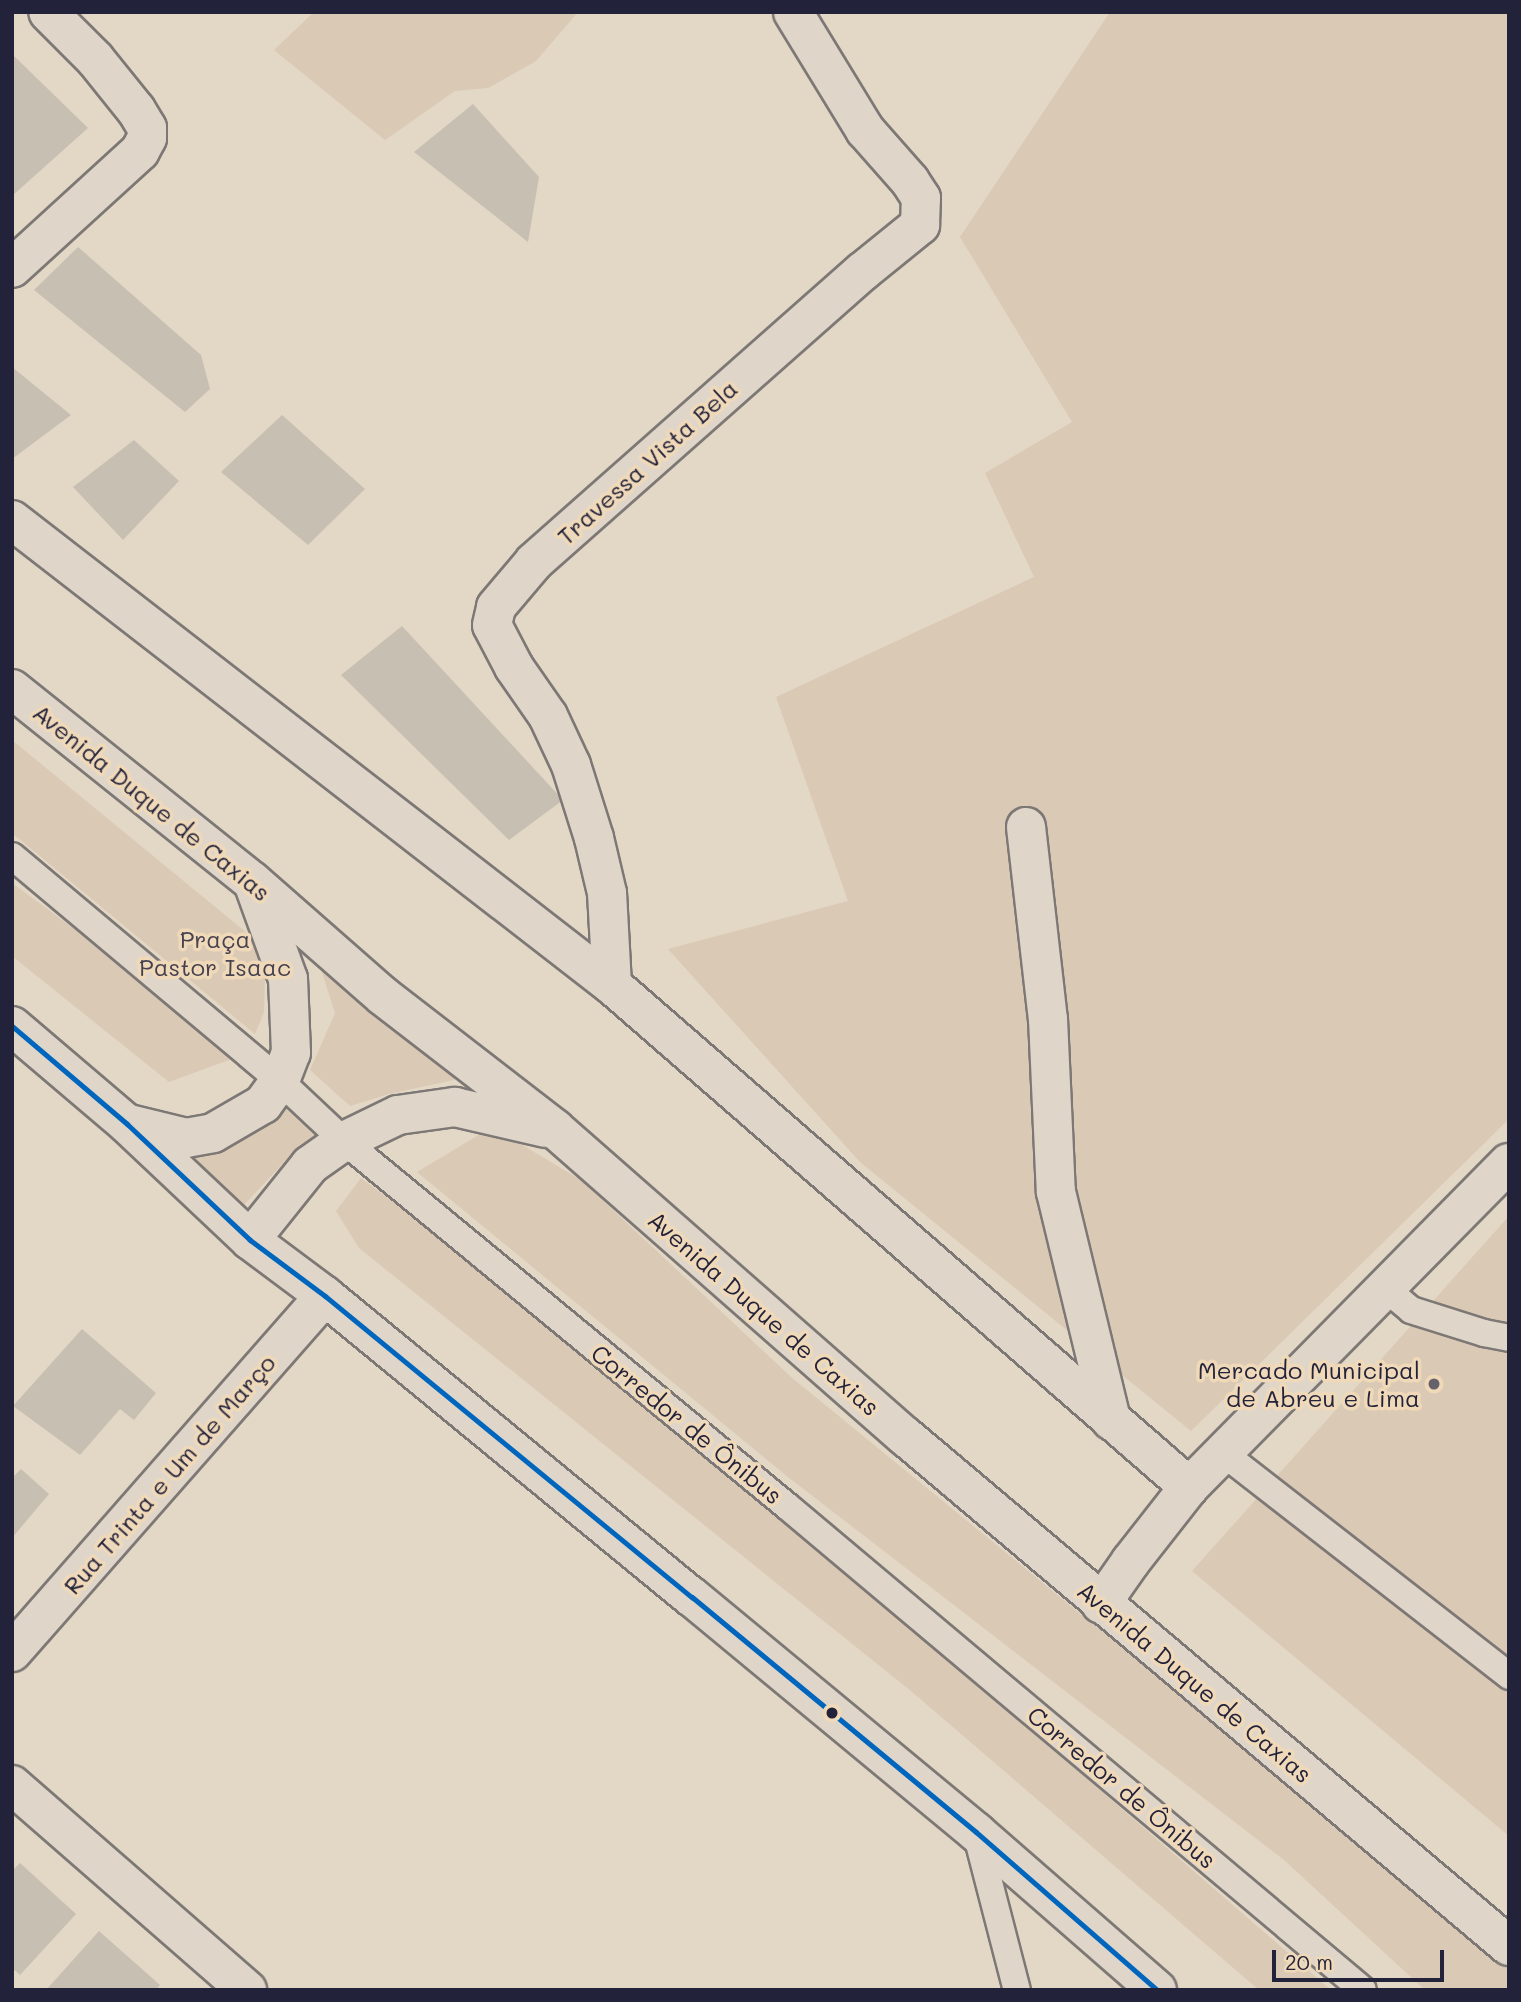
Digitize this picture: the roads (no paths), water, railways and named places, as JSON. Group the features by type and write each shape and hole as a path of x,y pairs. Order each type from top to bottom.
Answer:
{"main road":[{"path":"12,268 140,151 147,138 147,128 136,110 95,59 48,12"},
{"name":"Travessa Vista Bela","path":"612,985 607,893 594,838 571,765 548,716 509,658 492,625 496,607 534,562 862,272 920,225 921,198 865,130 793,12"},
{"path":"12,520 612,985 1189,1488"},
{"name":"Avenida Duque de Caxias","path":"12,689 252,881 383,996 555,1129 1101,1604 1509,1946"},
{"path":"1026,827 1048,1019 1056,1192 1111,1420"},
{"path":"127,1124 186,1138 213,1133 263,1104 281,1081 290,1053 288,979 252,881"},
{"path":"12,1026 127,1124 250,1240 326,1296 976,1832 1157,1990"},
{"path":"250,1240 310,1165 344,1141 398,1115 455,1108 555,1129"},
{"path":"1101,1604 1189,1488 1509,1163"},
{"name":"Rua Trinta e Um de Março","path":"12,1652 326,1296"},
{"path":"12,1785 247,1990"}],"lane":[{"name":"Corredor de Ônibus","path":"12,856 281,1081 344,1141 787,1506 1363,1990"},
{"path":"1385,1288 1411,1310 1483,1333 1509,1338"},
{"path":"1223,1453 1509,1676"},
{"path":"976,1832 1017,1990"}],"place":[{"name":"Mercado Municipal de Abreu e Lima","path":"1434,1384"}],"park label":[{"name":"Praça Pastor Isaac","path":"215,953"}]}
